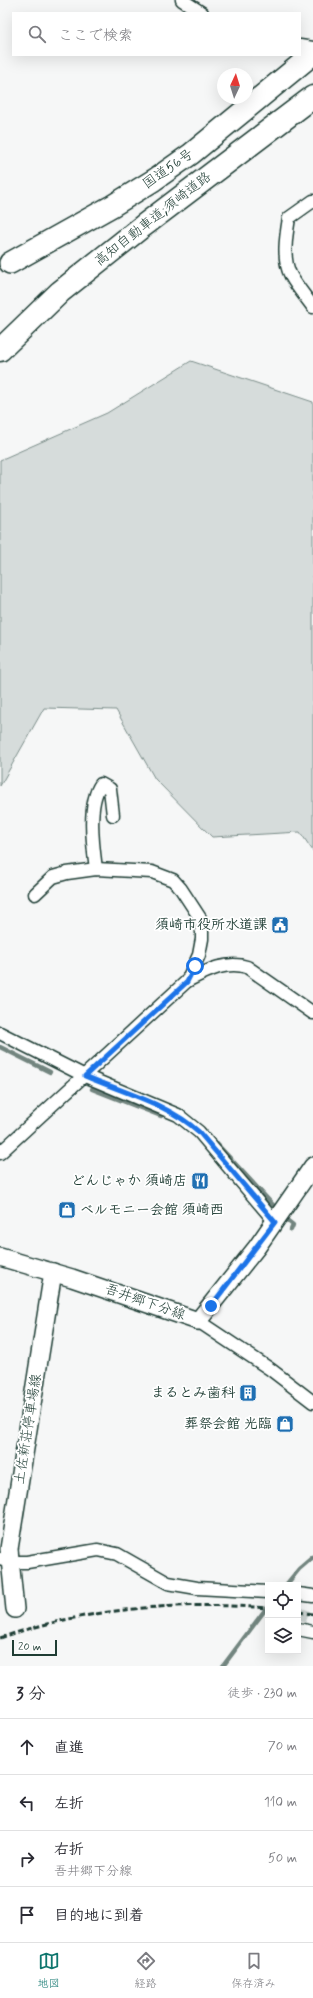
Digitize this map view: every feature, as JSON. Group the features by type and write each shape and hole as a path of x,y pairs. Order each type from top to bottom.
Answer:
{"highway":[{"name":"国道56号","path":"10,263 112,206 160,176 191,154 313,54"},
{"name":"高知自動車道;須崎道路","path":"0,350 60,292 143,226 313,97"}],"main road":[{"name":"吾井郷下分線","path":"0,1257 54,1272 198,1321 275,1222 313,1166"},
{"name":"土佐新荘停車場線","path":"15,1609 5,1560 54,1272"}],"street":[{"path":"182,0 200,12"},
{"path":"301,46 313,48"},
{"path":"313,201 289,218 286,233 286,259 291,275 313,307"},
{"path":"96,869 92,821 98,789 102,784 110,789 113,815"},
{"path":"35,894 53,877 67,873 96,869 152,872 173,880 181,889 200,918 202,926 202,939 199,955 187,982"},
{"path":"0,1153 187,982 208,970 230,964 239,964 247,967 313,1014"},
{"path":"0,1033 85,1076 171,1111 189,1123 199,1132 275,1222"},
{"path":"198,1321 270,1369 313,1402"},
{"path":"5,1560 27,1562 98,1550 117,1554 168,1583 197,1588 265,1592"},
{"path":"301,1626 313,1632"}],"shaded area":[{"path":"191,361 313,402 313,851 300,832 212,837 155,779 116,710 44,708 0,786 0,460 107,413"}],"waterway":[{"path":"0,1047 50,1072"},
{"path":"92,1089 161,1116"},
{"path":"216,1143 273,1205"},
{"path":"288,1221 293,1225 291,1230"},
{"path":"288,1582 299,1569 313,1557"},
{"path":"223,1666 265,1610"}],"tunnel":[{"path":"301,1618 306,1606"}],"railway":[{"path":"0,1638 66,1620 99,1613 132,1609 200,1606 265,1608"},
{"path":"301,1612 313,1614"}],"place":[{"name":"須崎市役所水道課","path":"280,925"},
{"name":"どんじゃか 須崎店","path":"200,1181"},
{"name":"ベルモニー会館 須崎西","path":"67,1210"},
{"name":"まるとみ歯科","path":"248,1393"},
{"name":"葬祭会館 光臨","path":"285,1424"}],"route":[{"path":"195,966 187,982 85,1076 171,1111 189,1123 199,1132 275,1222 211,1306"}]}
